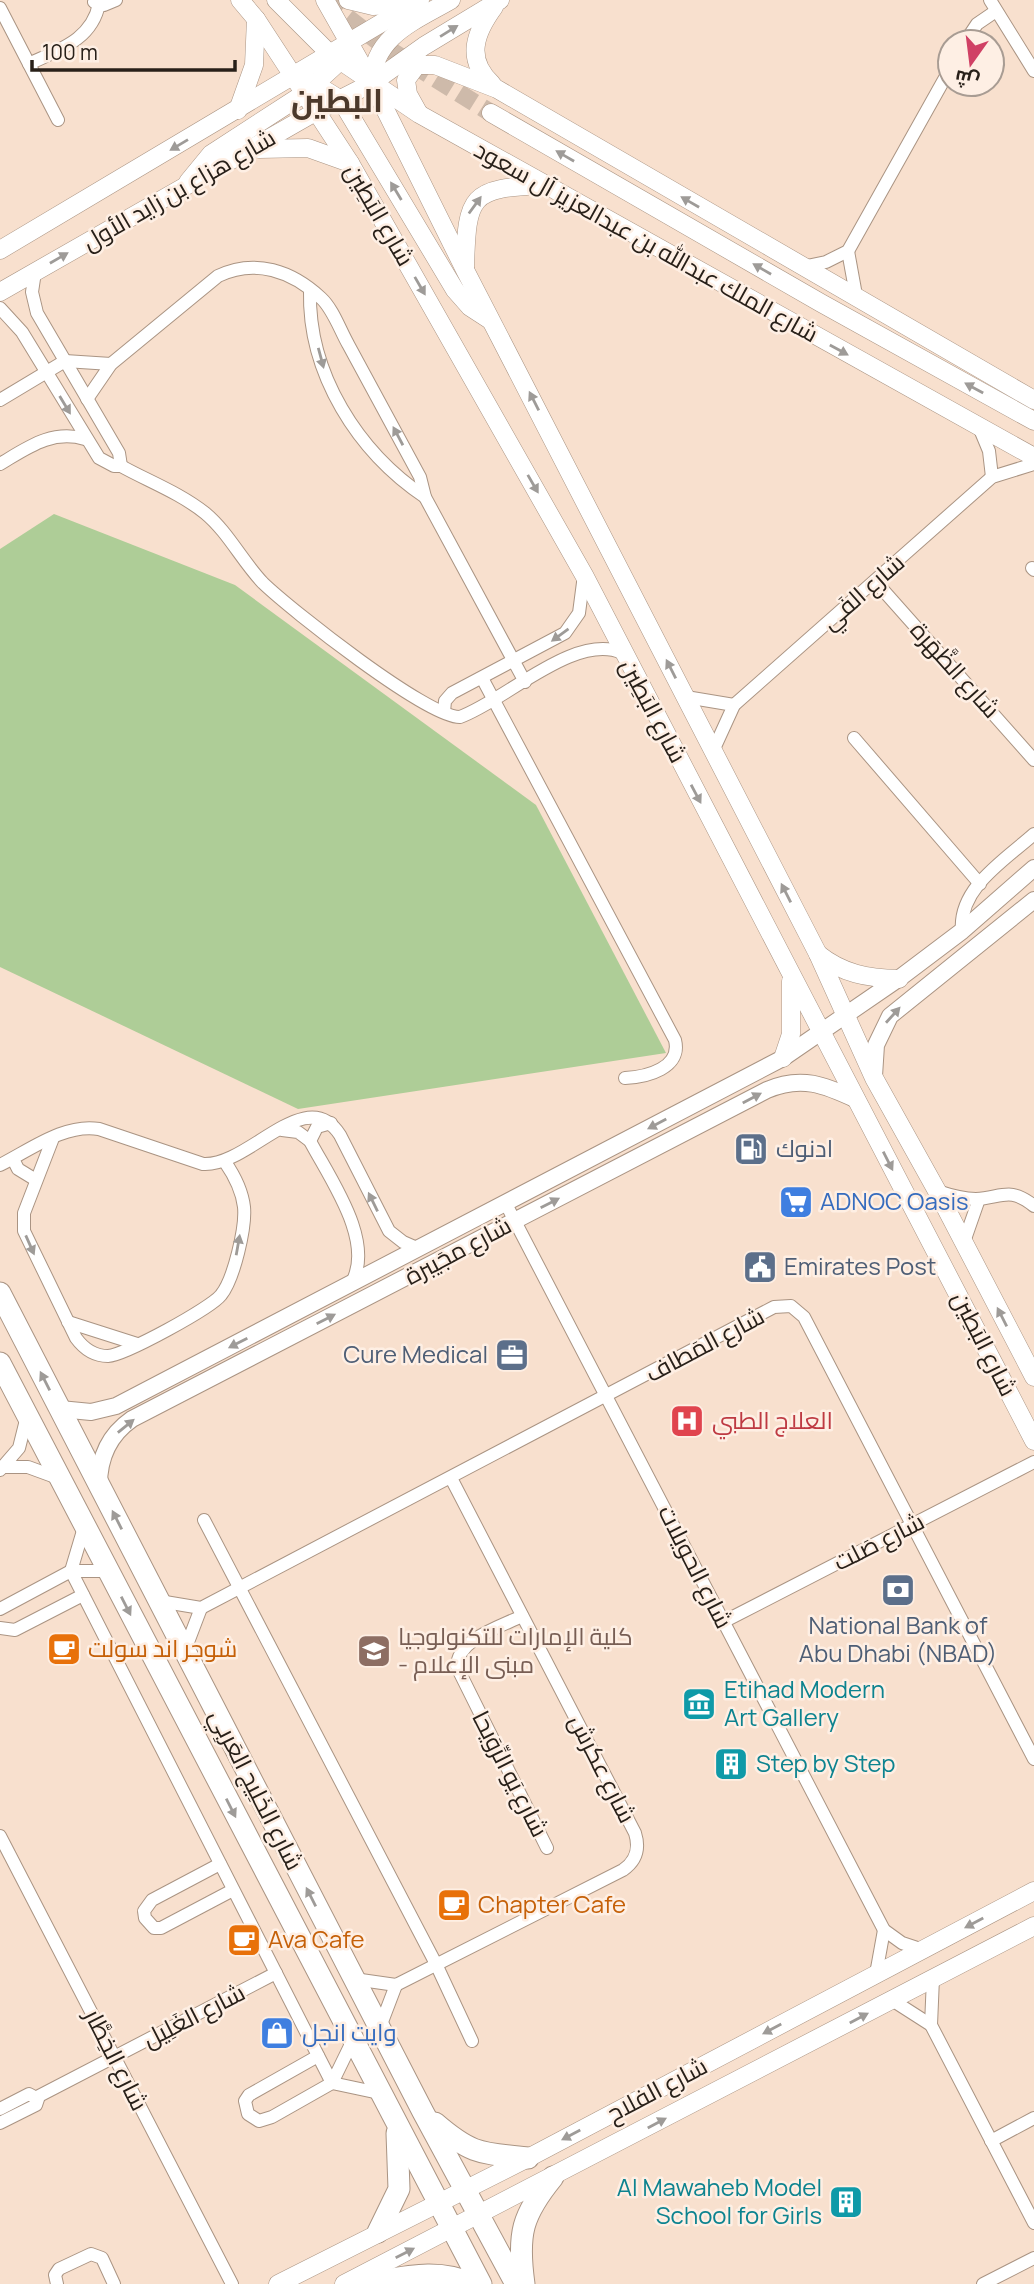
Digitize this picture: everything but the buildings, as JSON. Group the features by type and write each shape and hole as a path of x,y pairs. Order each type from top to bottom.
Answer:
{"highway":[{"name":"شارع الخَلِيج العَربِي","path":"0,1293 379,2028 516,2284"},
{"name":"شارع الخَلِيج العَربِي","path":"0,1363 379,2094 481,2284"},
{"path":"423,2112 467,2149 528,2158"},
{"path":"378,2232 400,2181 397,2124"},
{"path":"524,2284 522,2264 525,2219 530,2205 553,2178"},
{"path":"363,2284 421,2274 445,2274 472,2284"}],"main road":[{"name":"شارع البَطِين","path":"240,0 256,19 292,76 322,92 317,111 350,163 584,575 622,653 1034,1441"},
{"name":"شارع الملك عبدالله بن عبدالعزيز آل سعود","path":"276,0 335,57 419,114 1034,457"},
{"name":"شارع البَطِين","path":"325,0 372,83 465,270 817,954 874,1078 937,1191 1034,1377"},
{"path":"348,0 385,7 419,1"},
{"path":"372,83 374,62 387,40 451,0"},
{"name":"شارع هزاع بن زايد الأول","path":"0,250 292,76 335,57 348,43 419,1"},
{"path":"497,89 481,73 474,45 481,25 499,1"},
{"name":"شارع هزاع بن زايد الأول","path":"0,292 317,111 322,92 372,83 424,46 499,1"},
{"path":"238,110 254,65 256,19"},
{"path":"186,186 211,154 322,92 335,57"},
{"path":"419,114 407,84 409,72 416,65 435,65 497,89 1034,400"},
{"path":"322,92 455,290 470,307 494,322"},
{"name":"شارع الملك عبدالله بن عبدالعزيز آل سعود","path":"491,113 821,303 1034,421"},
{"path":"240,155 266,148 294,146 322,151 350,163"},
{"path":"465,270 467,220 478,199 497,188 544,185"},
{"path":"817,954 846,972 868,977 900,978"},
{"path":"783,1058 791,1034 791,977"},
{"name":"شارع الفلاح","path":"278,2284 438,2201 528,2158 1034,1891"},
{"name":"شارع الفلاح","path":"344,2284 553,2178 1034,1926"}],"street":[{"path":"29,64 83,35 94,22 96,2 116,0"},
{"path":"974,28 993,6 1034,71"},
{"path":"0,8 58,120"},
{"path":"802,267 826,262 848,251 936,94"},
{"path":"848,251 856,295"},
{"path":"88,398 111,364 211,280 227,271 247,267 267,268 287,274 319,296 328,308 413,464 425,497 526,682"},
{"path":"35,272 32,292 37,313 121,456 121,466"},
{"path":"310,291 312,316 325,372 342,409 363,441 395,475 425,497"},
{"path":"0,308 22,332 88,444 106,463 121,466 195,506 214,521 250,569 279,597 419,701 460,717 586,650 608,648 622,653"},
{"path":"312,316 328,308"},
{"path":"0,400 65,361 111,364"},
{"path":"979,427 989,451 992,477"},
{"path":"0,464 47,438 66,436 88,444 104,445 111,438"},
{"path":"395,475 413,464"},
{"name":"شارع الفَي","path":"713,751 734,705 992,477 1034,464"},
{"path":"444,712 448,697 558,638 571,627 579,612 584,575"},
{"name":"شارع الظَّهَرة","path":"875,581 1034,760"},
{"path":"482,678 675,1040 676,1051 669,1063 646,1076 625,1078"},
{"path":"686,697 734,705"},
{"path":"854,738 980,884"},
{"path":"962,931 964,905 980,884 1034,834"},
{"name":"شارع مجَيبرة","path":"60,1409 91,1412 116,1406 783,1058 900,978 962,931 1034,868"},
{"path":"874,1078 874,1058 881,1033 890,1016 1034,900"},
{"path":"900,978 902,987 913,998"},
{"name":"شارع مجَيبرة","path":"99,1485 106,1449 120,1429 132,1419 775,1086 806,1081 823,1085 857,1100"},
{"path":"0,1165 76,1128 92,1128 203,1164 225,1162 302,1117 318,1117 331,1123 345,1142 384,1224 395,1237 419,1249"},
{"path":"310,1141 317,1127 331,1123"},
{"path":"282,1130 298,1132 310,1141 359,1241 360,1263 351,1284"},
{"path":"53,1138 24,1213 24,1231 80,1344 96,1354 111,1356 137,1344 208,1307 225,1290 237,1252 244,1210 240,1190 225,1162"},
{"path":"13,1159 18,1169 36,1180"},
{"path":"937,1191 979,1199 1004,1193 1021,1197 1034,1206"},
{"path":"964,1242 979,1199"},
{"name":"شارع الحويلات","path":"506,1204 884,1930"},
{"name":"شارع المَطاف","path":"201,1608 607,1398 774,1307 791,1306 804,1317 1034,1759"},
{"path":"68,1322 137,1344"},
{"path":"2,1468 19,1448 27,1415"},
{"name":"شارع صَلت","path":"723,1622 1034,1462"},
{"path":"2,1468 28,1468 60,1479"},
{"name":"شارع عكرش","path":"396,1985 623,1870 632,1863 637,1851 632,1828 451,1478"},
{"path":"204,1520 436,1965 472,2041"},
{"path":"85,1524 71,1571 318,2056 332,2083 379,2094"},
{"path":"0,1609 71,1571 108,1571"},
{"path":"0,1628 15,1630 83,1595"},
{"path":"159,1601 201,1608 185,1651"},
{"name":"شارع يَو الرِّوَيحا","path":"522,1616 466,1645 458,1656 457,1668 547,1847"},
{"name":"شارع الخِطَّار","path":"0,1836 232,2284"},
{"path":"220,1864 152,1900 147,1905 145,1918 154,1928 161,1928 233,1890"},
{"path":"876,1974 884,1930 902,1942 923,1950"},
{"name":"شارع الغَلِيل","path":"0,2109 29,2094 37,2097 276,1973"},
{"path":"933,1978 932,2025 1034,2223"},
{"path":"354,1979 396,1985 379,2028"},
{"path":"892,2000 932,2025"},
{"path":"318,2056 249,2095 245,2101 248,2114 253,2119 266,2120 332,2083 352,2042"},
{"name":"شارع الغَلِيل","path":"0,2123 36,2105 37,2097"},
{"path":"991,2141 1034,2118"},
{"path":"57,2284 55,2275 59,2269 92,2254 102,2258 114,2284"},
{"path":"983,2284 1034,2258"}],"green space":[{"path":"54,514 235,585 536,805 666,1053 298,1109 0,967 0,549"}],"tunnel":[{"path":"326,1 388,49 491,113"}],"place":[{"name":"ادنوك","path":"751,1149"},
{"name":"ADNOC Oasis","path":"796,1202"},
{"name":"Emirates Post","path":"760,1267"},
{"name":"Cure Medical","path":"512,1355"},
{"name":"العلاج الطبي","path":"687,1421"},
{"name":"National Bank of Abu Dhabi (NBAD)","path":"898,1590"},
{"name":"شوجر اند سولت","path":"64,1649"},
{"name":"كلية الإمارات للتكنولوجيا - مبنى الإعلام","path":"374,1651"},
{"name":"Etihad Modern Art Gallery","path":"699,1704"},
{"name":"Step by Step","path":"731,1764"},
{"name":"Chapter Cafe","path":"454,1905"},
{"name":"Ava Cafe","path":"244,1940"},
{"name":"وايت انجل","path":"277,2033"},
{"name":"Al Mawaheb Model School for Girls","path":"846,2202"}],"district":[{"name":"البطين","path":"337,101"}]}
